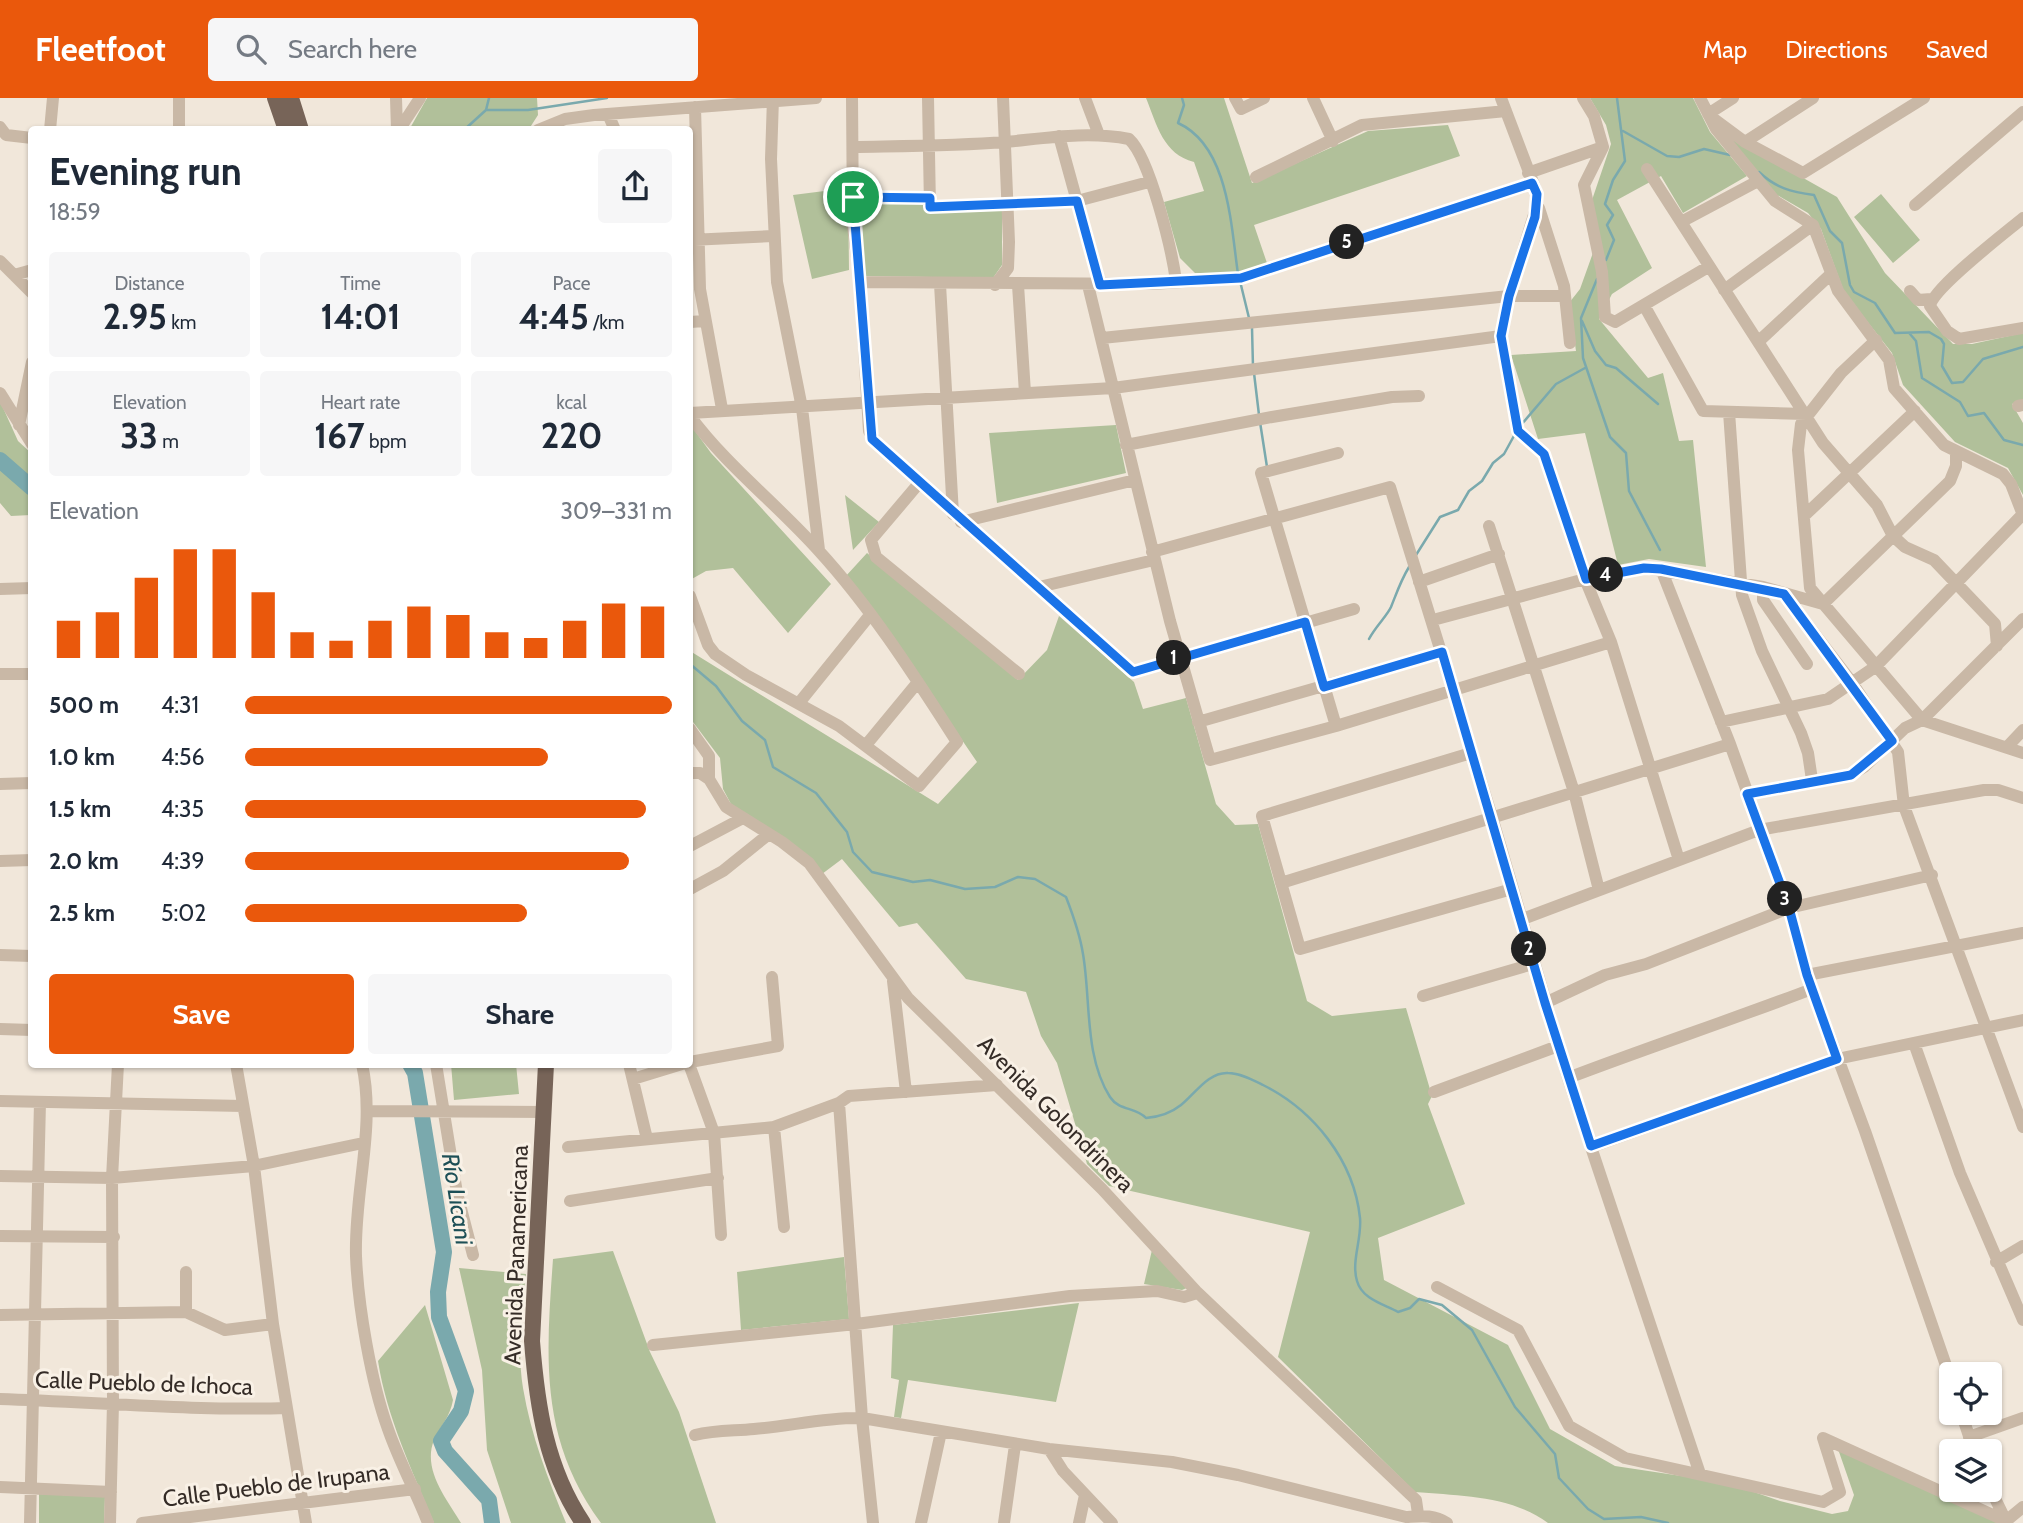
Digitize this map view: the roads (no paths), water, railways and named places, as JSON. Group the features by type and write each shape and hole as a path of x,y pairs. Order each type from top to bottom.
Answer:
{"main road":[{"path":"275,98 285,126"},
{"path":"291,98 300,126"},
{"name":"Avenida Panamericana","path":"546,1068 532,1341 535,1386 543,1434 560,1481 583,1523"}],"street":[{"path":"50,126 53,98"},
{"path":"179,98 179,126"},
{"path":"396,98 398,126"},
{"path":"401,126 420,98"},
{"path":"548,126 565,119 608,114 773,99 816,98"},
{"path":"852,98 853,226 872,439 957,518 1133,672 1179,656 1354,609"},
{"path":"928,98 932,145 930,207 1077,201 1149,182"},
{"path":"995,285 1008,268 1003,98"},
{"path":"1086,98 1099,135"},
{"path":"1236,98 1241,109 1264,98"},
{"path":"1313,98 1333,141"},
{"path":"1501,98 1530,178 1563,286 1570,343"},
{"path":"1583,98 1594,116 1603,147 1584,185 1602,272 1605,317 1615,322 1708,267"},
{"path":"1700,98 1716,129 1775,201 1813,225 1838,291 1889,360 1894,388 1944,445 2003,474 2011,484 2023,514 1875,667 1853,684 1828,699 1721,722"},
{"path":"1708,114 1734,98"},
{"path":"1745,142 1813,98"},
{"path":"1708,114 1745,142 1803,173 1924,98"},
{"path":"773,99 773,236 777,282 802,408 819,550"},
{"path":"695,107 695,239 699,289 722,409"},
{"path":"1256,177 1362,125 1506,111"},
{"path":"1915,205 2023,112"},
{"path":"608,114 613,126"},
{"path":"0,127 6,135 28,138"},
{"path":"853,147 1005,142 1059,136 1099,135 1129,139 1135,145 1168,234 1176,281"},
{"path":"1059,136 1077,201 1102,338 1126,445 1179,656 1210,760 1336,726 1452,688 1611,642"},
{"path":"860,282 1094,285 1241,278 1530,178 1603,147"},
{"path":"1647,169 1824,443 1877,505 1893,536 1905,547 1934,561 1995,624 1997,646"},
{"path":"1681,222 1758,181"},
{"path":"853,197 930,198"},
{"path":"1537,205 1509,296 1501,336 1518,431 1544,454 1586,579 1611,642 1679,860"},
{"path":"1910,291 1918,300 1931,299 2023,218"},
{"path":"1724,290 1813,225"},
{"path":"695,239 773,236"},
{"path":"0,261 28,289"},
{"path":"14,275 28,271"},
{"path":"1758,342 1831,274"},
{"path":"940,284 946,399 957,518"},
{"path":"1018,285 1025,393"},
{"path":"1102,338 1509,296 1563,296"},
{"path":"1931,299 1931,311 1959,339 1966,341 2008,329 2022,322"},
{"path":"1644,307 1703,411 1806,414"},
{"path":"693,322 705,321"},
{"path":"693,414 722,409 802,408 1113,388 1501,336"},
{"path":"1876,340 1840,373 1806,414 1798,433 1810,588 1922,720 2023,753"},
{"path":"19,425 28,381"},
{"path":"0,393 28,438"},
{"path":"1126,445 1298,412 1419,396"},
{"path":"1804,516 1915,411"},
{"path":"1729,412 1742,585 1751,626 1791,708 1808,753 1812,780"},
{"path":"693,418 713,447 819,550 918,681 957,743 919,786 866,745 799,703 737,670 715,654 708,645 693,604"},
{"path":"1950,481 1956,466 1956,452"},
{"path":"1336,726 1261,472 1338,453"},
{"path":"1823,604 1950,481 1969,456"},
{"path":"957,518 1135,480"},
{"path":"920,482 871,540 876,556 1019,674"},
{"path":"1039,587 1390,486 1433,620 1568,1078 1700,1474"},
{"path":"1489,526 1574,792 1599,890"},
{"path":"1419,582 1499,554"},
{"path":"1433,620 1586,579 1644,568 1763,587 1823,604"},
{"path":"1661,569 1730,744 1789,908 1807,975 1945,1362"},
{"path":"1763,587 1763,600 1807,664"},
{"path":"0,589 28,588"},
{"path":"1784,594 1853,684 1898,752 1904,806 1932,875 1986,1028 2017,1093 2023,1127"},
{"path":"799,703 870,615"},
{"path":"1747,794 1851,775 1905,728 1922,720 2023,619"},
{"path":"1198,722 1442,652"},
{"path":"0,674 28,674"},
{"path":"866,745 918,681"},
{"path":"2007,747 2023,730"},
{"name":"Avenida Golondrinera","path":"693,733 709,756 709,779 726,807 798,853 820,876 893,981 1102,1189 1196,1291 1416,1500 1425,1518"},
{"path":"1281,883 1730,744"},
{"path":"1471,752 1262,816 1300,949 1512,889"},
{"path":"693,773 700,773 709,779"},
{"path":"0,784 28,783"},
{"path":"1520,920 1759,830 1984,790 1997,790 2023,798"},
{"path":"693,844 743,818"},
{"path":"693,887 723,871 769,834"},
{"path":"0,861 28,860"},
{"path":"1545,1003 1605,975 1646,964 1789,908 1932,875"},
{"path":"1807,975 1957,943 2023,933"},
{"path":"0,955 28,956"},
{"path":"1423,996 1533,964"},
{"path":"693,1062 778,1046 772,977"},
{"path":"893,981 906,1092"},
{"path":"1568,1078 1671,1038 1715,1026 1812,989"},
{"path":"1591,1146 1837,1059 2023,1020"},
{"path":"0,1029 28,1030"},
{"path":"1914,1044 1996,1262 2023,1320"},
{"path":"1434,1092 1558,1046"},
{"path":"110,1523 114,1315 113,1178 118,1068"},
{"path":"237,1068 254,1166 273,1324 306,1523"},
{"path":"363,1068 369,1111 363,1143 356,1256 367,1339 388,1430 428,1523"},
{"path":"437,1068 446,1110 457,1193 474,1255"},
{"path":"630,1068 647,1139"},
{"path":"632,1079 669,1068"},
{"path":"691,1068 714,1133 721,1235"},
{"path":"568,1147 774,1127 839,1103 849,1096 997,1085"},
{"path":"0,1101 243,1106"},
{"path":"30,1523 39,1237 40,1102"},
{"path":"839,1103 862,1418 873,1523"},
{"path":"369,1111 545,1112"},
{"path":"774,1127 783,1227"},
{"path":"0,1175 113,1178 254,1166 363,1143"},
{"path":"570,1201 718,1178"},
{"path":"0,1236 114,1237"},
{"path":"1996,1262 2023,1246"},
{"path":"186,1272 186,1312"},
{"path":"1437,1287 1518,1331 1569,1426 1626,1458 1823,1502 1840,1492 1823,1438 2006,1521"},
{"path":"653,1345 856,1324 1070,1296 1157,1291 1184,1297 1196,1291"},
{"path":"0,1315 186,1312 225,1330 273,1324"},
{"name":"Calle Pueblo de Ichoca","path":"0,1399 113,1403 202,1410 287,1408"},
{"path":"695,1435 715,1430 754,1429 840,1418 862,1418 1015,1445 1172,1462 1238,1475 1406,1517 1447,1523"},
{"path":"1965,1425 1969,1437 2023,1418"},
{"path":"921,1523 941,1432"},
{"path":"1004,1523 1015,1445"},
{"path":"1049,1449 1063,1471 1112,1523"},
{"path":"0,1487 111,1492"},
{"name":"Calle Pueblo de Irupana","path":"142,1523 415,1489"},
{"path":"1079,1523 1085,1495"},
{"path":"1997,1502 2006,1521"},
{"path":"2006,1521 2023,1507"}],"waterway":[{"path":"468,126 486,110 489,98"},
{"path":"486,110 528,110 607,98"},
{"path":"1182,98 1184,105 1178,123 1195,134 1218,168 1229,212 1238,274"},
{"path":"1606,260 1614,240 1607,225 1613,215 1605,204 1613,180 1625,161 1617,98"},
{"path":"1623,131 1667,156 1679,157 1704,149 1730,155"},
{"path":"1759,172 1784,188 1814,195 1830,231 1842,243 1850,285 1854,292 1875,303 1895,333 1929,332 1941,339 1944,344 1942,366 1952,383 1963,382 1983,359 2023,347"},
{"path":"1597,279 1581,318 1583,358 1610,437 1626,453 1629,491 1660,550"},
{"path":"1240,281 1249,318"},
{"path":"1582,321 1595,351 1606,365 1616,368 1658,404"},
{"path":"1252,328 1253,367"},
{"path":"1910,334 1916,341 1922,378 1960,402 1968,416 1984,413 2004,440 2023,445"},
{"path":"1521,425 1556,384 1585,368"},
{"path":"1254,373 1259,415"},
{"path":"1260,422 1267,467"},
{"path":"1416,555 1440,517 1458,510 1469,491 1482,481 1493,463 1504,454 1515,434"},
{"name":"Río Licani","path":"0,460 28,484"},
{"path":"1369,639 1389,610 1409,567"},
{"path":"693,667 716,686 742,721 765,740 773,767 816,793 847,832 853,852 872,872 913,882 930,880 965,889 995,887 1018,877 1035,879 1066,897 1083,954 1092,1046 1096,1064 1110,1097 1146,1118 1160,1116 1181,1105 1214,1076 1228,1073 1242,1075 1259,1083 1298,1108 1328,1139 1349,1176 1360,1218 1355,1273 1363,1292 1398,1312 1410,1308 1419,1299 1442,1305 1472,1330 1515,1407 1555,1454 1559,1478 1588,1509 1604,1519 1641,1517 1668,1523"},
{"name":"Río Licani","path":"412,1068 444,1252 438,1292 439,1317 466,1391 461,1411 441,1441 445,1451 489,1500 492,1523"}]}
